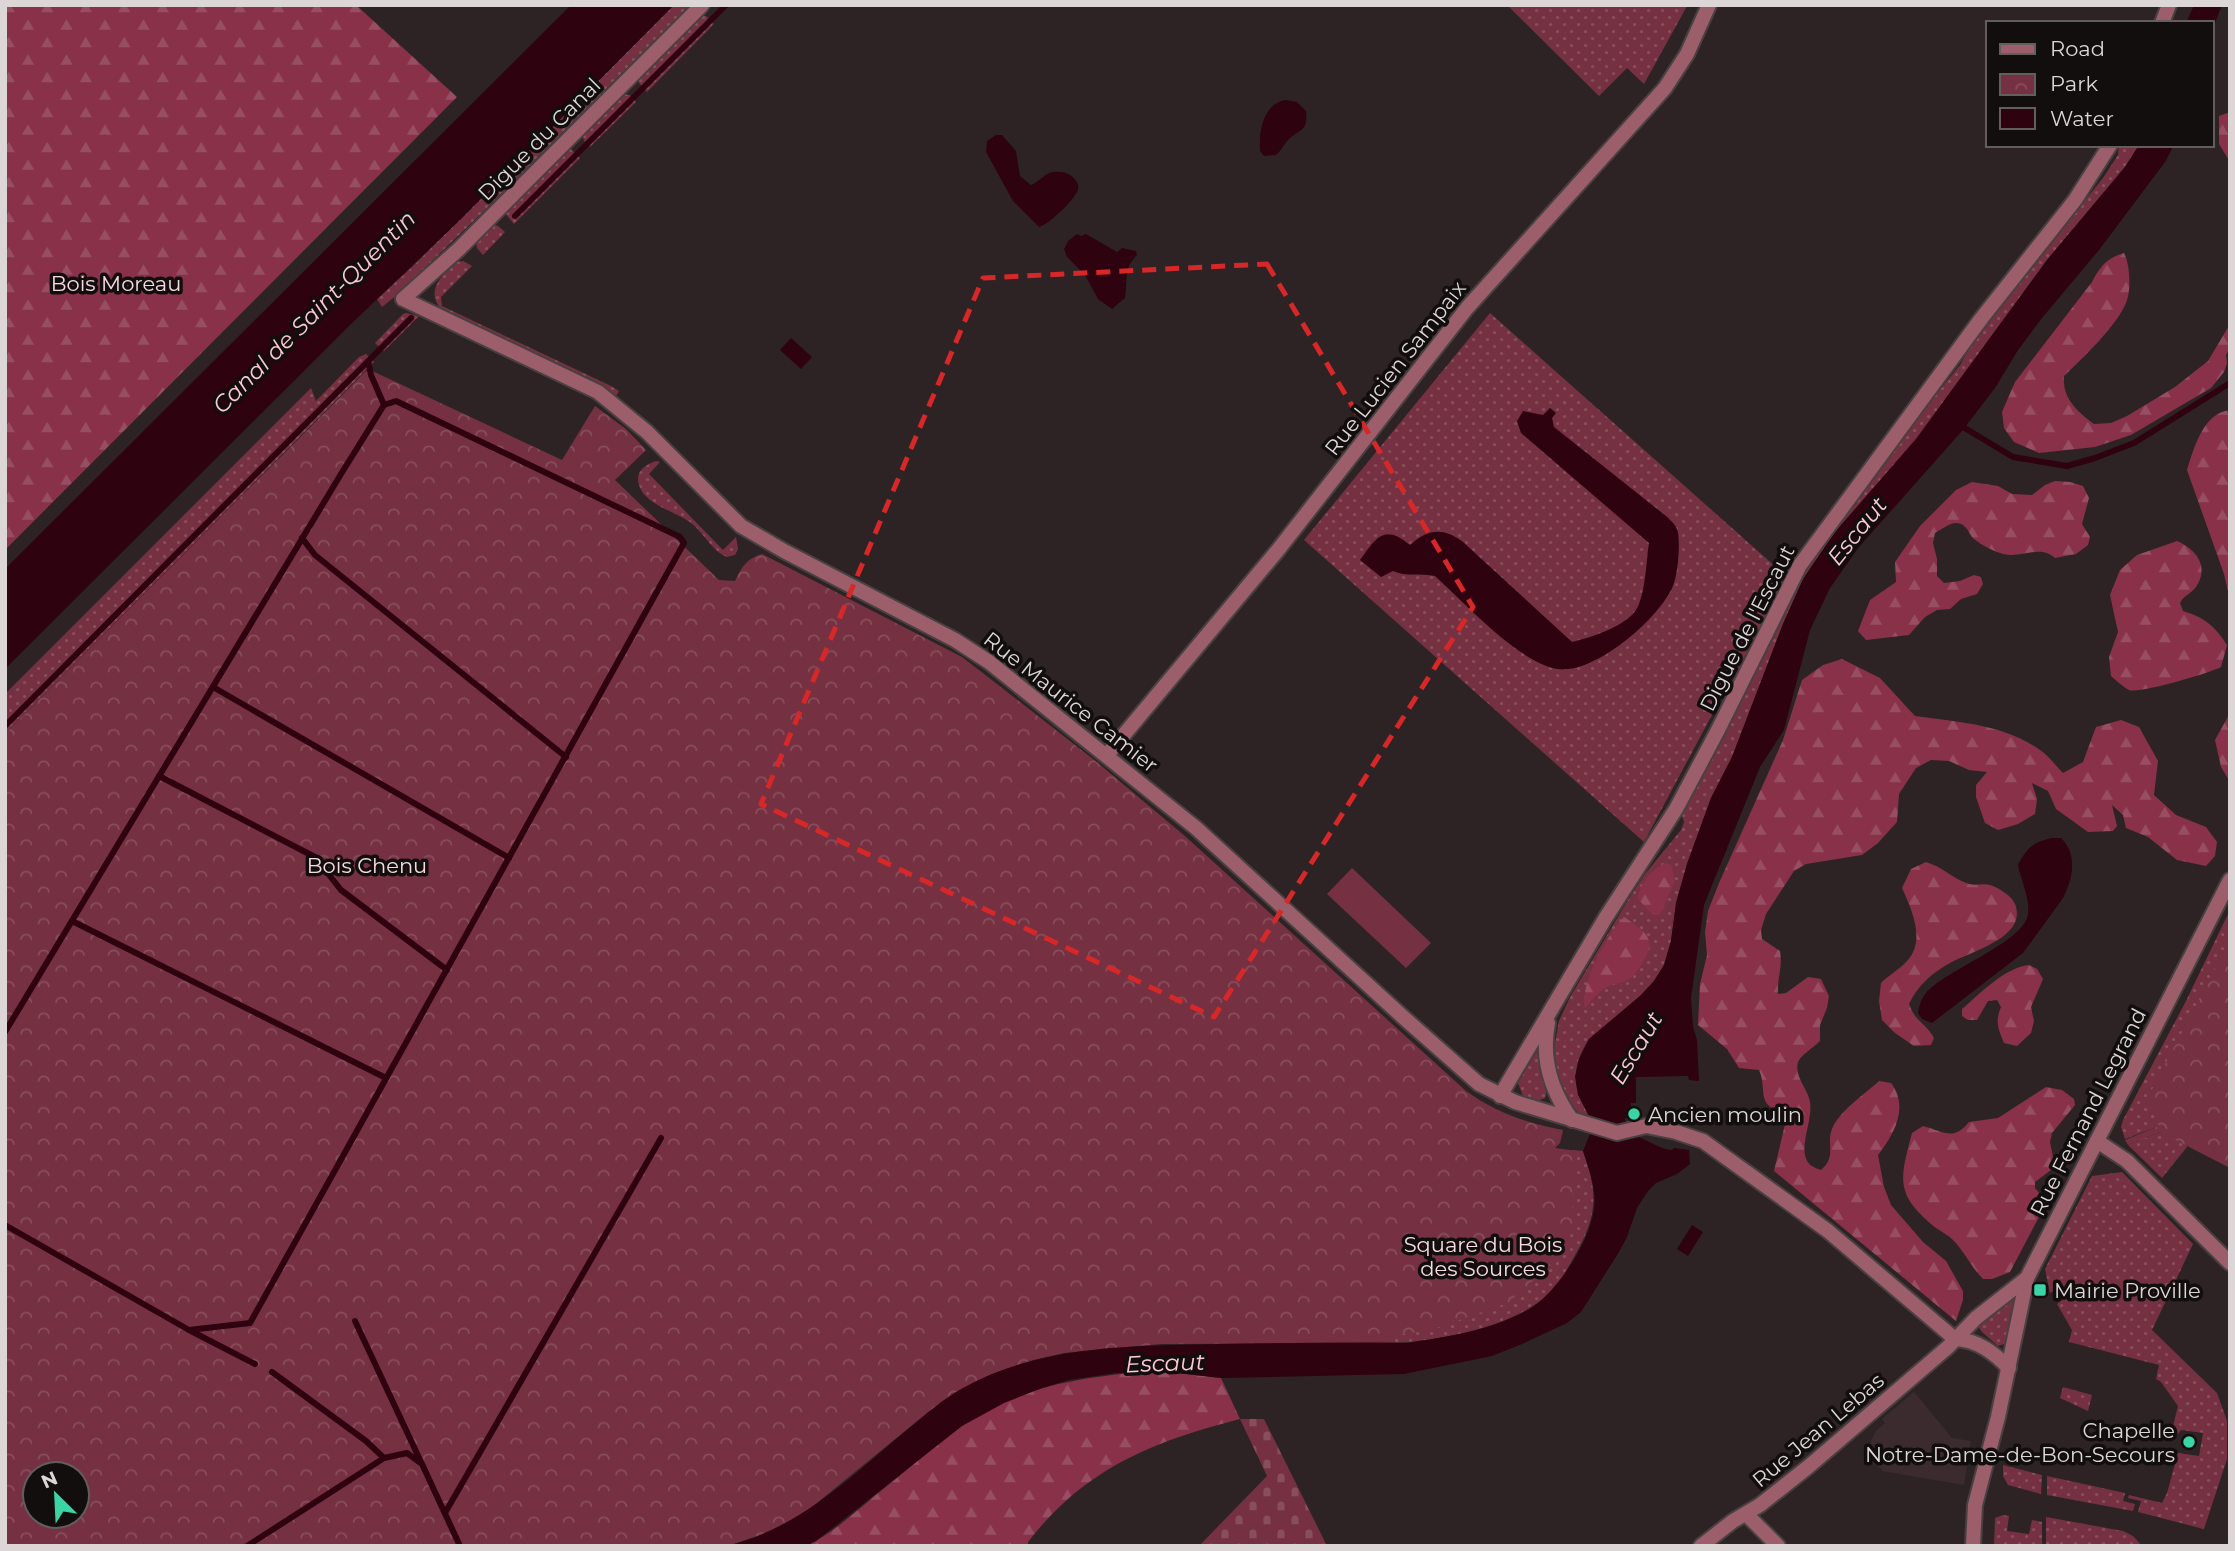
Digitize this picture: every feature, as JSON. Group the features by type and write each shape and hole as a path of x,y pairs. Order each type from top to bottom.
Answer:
{"street":[{"name":"Digue du Canal","path":"403,299 459,249 702,5"},
{"name":"Rue Lucien Sampaix","path":"1107,755 1278,550 1467,309 1660,94 1687,54 1709,5"},
{"name":"Digue de l'Escaut","path":"1500,1096 1606,917 1676,809 1800,565 1981,319 2075,200 2109,147"},
{"name":"Rue Maurice Camier","path":"403,299 597,392 647,432 733,520 784,551 969,649 1107,755 1196,828 1479,1084 1500,1096 1587,1125 1618,1133 1646,1126 1667,1129 1710,1146 1828,1231 1955,1339"},
{"name":"Rue Fernand Legrand","path":"1955,1339 2009,1290 2027,1278 2230,880"},
{"name":"Digue de l'Escaut","path":"1549,1015 1545,1043 1549,1072 1558,1099 1572,1120"},
{"path":"2097,1141 2127,1161 2230,1263"},
{"path":"1973,1546 1977,1497 2009,1368 2027,1278"},
{"path":"1955,1339 1973,1341 2009,1368"},
{"name":"Rue Jean Lebas","path":"1701,1546 1808,1467 1955,1339"},
{"path":"1746,1514 1778,1546"}],"highlighted area":[{"path":"1267,264 1473,607 1214,1017 761,804 983,278"}],"shaded area":[{"path":"1914,1392 1952,1438 1971,1441 1964,1485 1882,1471 1873,1464 1878,1458 1871,1447 1871,1441 1876,1431 1885,1423 1882,1419"}],"green space":[{"name":"Bois Moreau","path":"5,5 356,5 457,97 5,550"},
{"path":"674,5 690,5 413,279 414,281 382,307 377,299"},
{"path":"1507,5 1687,6 1644,84 1627,68 1599,96"},
{"path":"701,15 714,24 647,92 639,83 638,77"},
{"path":"621,94 630,95 636,102 590,147 584,141 582,133"},
{"path":"2230,112 2230,162 2219,144 2219,116"},
{"path":"2119,147 2138,147 2125,167 2047,260 1916,439 1835,532 1803,579 1732,757 1711,798 1687,864 1664,965 1640,996 1589,1039 1578,1060 1577,1088 1590,1118 1580,1114 1569,1103 1553,1054 1559,1021 1570,997 1628,900 1645,874 1681,830 1684,822 1681,812 1797,577 1900,439 1960,365 1975,337 2103,178 2118,155"},
{"path":"571,149 580,158 514,224 505,213 565,150"},
{"path":"493,224 505,232 483,255 476,242"},
{"path":"2124,253 2128,263 2129,283 2123,309 2099,341 2064,376 2065,391 2077,409 2094,424 2111,423 2127,416 2175,387 2208,361 2230,324 2230,348 2226,355 2224,372 2211,388 2131,435 2095,447 2039,453 2014,442 2004,428 2002,412 2015,382 2101,267 2113,257"},
{"path":"463,261 472,266 441,297 442,306 611,386 619,391 616,396 560,365 441,309 436,302 437,283 457,262"},
{"path":"406,313 419,316 384,351 375,343"},
{"path":"1490,313 1786,576 1734,677 1717,691 1713,701 1713,713 1644,842 1304,540"},
{"path":"366,354 374,362 5,734 5,694 311,388 316,401 359,357"},
{"path":"368,369 562,460 595,406 626,429 646,450 615,480 719,580 735,581 745,564 762,554 962,657 1098,763 1186,837 1466,1091 1512,1116 1563,1130 1560,1143 1555,1148 1577,1151 1572,1200 1574,1226 1565,1249 1508,1303 1428,1331 1385,1336 1385,1343 1161,1344 1064,1353 1033,1360 992,1374 916,1422 801,1516 772,1531 727,1546 5,1546 5,734"},
{"path":"2230,410 2230,600 2224,574 2187,470 2206,425 2221,413"},
{"path":"656,461 660,462 649,474 723,550 736,537 738,549 735,555 727,557 722,554 691,523 659,506 645,495 640,488 638,475 644,467"},
{"path":"2055,481 2083,486 2089,498 2082,524 2090,537 2088,545 2076,554 2055,558 2043,552 2003,554 1977,542 1961,524 1950,525 1935,533 1933,543 1937,576 1944,583 1960,581 1974,575 1981,577 1983,584 1977,594 1961,599 1950,609 1937,610 1925,617 1909,635 1866,640 1858,631 1870,600 1896,582 1895,562 1920,526 1956,490 1972,482 1998,486 2012,494 2032,495"},
{"path":"2177,541 2195,554 2202,572 2196,587 2180,603 2183,611 2203,619 2213,627 2227,645 2221,667 2160,686 2129,690 2111,676 2109,657 2118,632 2110,595 2120,570 2137,555"},
{"path":"1842,659 1880,678 1915,716 1996,729 2026,741 2043,752 2063,773 2083,762 2096,727 2121,720 2139,727 2158,761 2154,795 2176,815 2206,827 2217,842 2215,856 2206,866 2177,860 2148,837 2126,828 2123,815 2112,805 2117,826 2113,831 2088,832 2056,809 2048,791 2032,783 2037,799 2035,814 2018,824 1998,830 1985,823 1976,797 1976,785 1987,772 1969,770 1949,761 1931,760 1916,768 1899,794 1897,822 1878,843 1862,855 1806,864 1794,871 1766,914 1761,930 1762,939 1780,951 1778,994 1786,993 1808,977 1821,979 1829,996 1820,1025 1820,1041 1799,1060 1797,1066 1810,1102 1805,1142 1806,1160 1821,1170 1829,1160 1830,1134 1841,1115 1879,1081 1891,1083 1899,1101 1899,1111 1890,1138 1878,1155 1884,1187 1891,1205 1923,1242 1946,1261 1963,1291 1956,1321 1774,1171 1786,1120 1783,1112 1774,1109 1765,1101 1759,1070 1739,1068 1727,1049 1698,1025 1700,984 1707,955 1705,932 1708,911 1719,883 1783,740 1802,680 1823,665"},
{"path":"2230,713 2230,782 2221,767 2215,740"},
{"path":"1926,862 1969,884 1988,884 2001,890 2015,904 2017,916 2006,934 1984,948 1943,967 1917,991 1909,1004 1934,1038 1931,1045 1914,1046 1882,1020 1879,1001 1881,983 1913,953 1916,944 1915,925 1902,888 1911,869"},
{"path":"1666,863 1671,865 1675,880 1662,911 1659,915 1653,915 1638,899 1639,894 1648,877"},
{"path":"1352,868 1431,943 1406,968 1327,894"},
{"path":"2230,910 2230,1075 2159,1126 2125,1139 2121,1127 2123,1120 2185,1003"},
{"path":"1624,917 1647,936 1647,955 1631,978 1605,988 1585,1008 1584,998 1590,973 1610,935"},
{"path":"2230,940 2230,1168 2160,1132 2128,1145 2125,1140 2159,1126 2148,1097"},
{"path":"2029,965 2037,969 2043,979 2031,1007 2034,1021 2031,1033 2017,1046 2004,1043 1998,1025 2001,1007 1997,1000 1988,1001 1977,1020 1968,1020 1962,1016 1962,1009 1993,982 2011,971"},
{"path":"1537,1051 1547,1090 1545,1098 1537,1101 1523,1096 1518,1083"},
{"path":"2046,1087 2062,1090 2074,1099 2075,1105 2052,1133 2050,1142 2055,1167 2035,1182 2035,1188 2040,1194 2049,1198 2010,1272 1992,1279 1983,1279 1951,1238 1922,1216 1907,1195 1903,1174 1912,1133 1923,1126 1942,1132 1958,1132 1969,1122 1998,1118"},
{"path":"2160,1132 2183,1138 2187,1147 2162,1178 2128,1145"},
{"name":"Square du Bois des Sources","path":"1573,1150 1583,1151 1592,1181 1593,1206 1582,1243 1565,1273 1550,1292 1531,1307 1492,1325 1447,1337 1385,1343 1385,1336"},
{"path":"2122,1172 2193,1244 2152,1330 2217,1393 2227,1421 2227,1459 2204,1529 2138,1512 2141,1501 2128,1498 2129,1495 2162,1503 2178,1453 2199,1456 2203,1433 2181,1430 2177,1435 2171,1434 2178,1406 2156,1379 2159,1365 2069,1342 2072,1330 2057,1304 2066,1297 2060,1287 2050,1293 2045,1269 2092,1176"},
{"path":"2016,1295 2007,1343 1998,1346 1978,1326"},
{"path":"1159,1371 1221,1378 1240,1419 1178,1437 1122,1461 1073,1495 1050,1517 1028,1542 1028,1546 806,1546 838,1526 943,1440 984,1412 1031,1392 1056,1385 1082,1379"},
{"path":"2063,1387 2092,1395 2088,1411 2060,1398"},
{"path":"1240,1419 1264,1419 1327,1546 1199,1546 1267,1476"},
{"path":"2003,1465 2042,1475 2041,1494 2008,1485 2003,1476"},
{"path":"2047,1476 2125,1493 2123,1501 2135,1504 2133,1511 2047,1495"},
{"path":"2009,1516 2007,1531 2029,1534 2032,1520 2042,1522 2042,1546 1994,1546 1995,1518"},
{"path":"2046,1517 2123,1531 2133,1536 2142,1546 2046,1546"}],"water":[{"name":"Canal de Saint-Quentin","path":"571,5 674,5 5,669 5,569"},
{"path":"2194,5 2222,5 2214,26 2214,21 2187,21"},
{"path":"1285,100 1297,102 1306,111 1306,123 1276,155 1264,156 1260,151 1260,144 1264,120 1271,107"},
{"path":"996,135 1002,135 1016,151 1020,176 1031,185 1047,174 1056,172 1068,174 1077,183 1078,189 1072,199 1049,222 1039,227 1013,201 986,152 987,141"},
{"name":"Escaut","path":"2138,147 2173,147 2165,162 2099,250 2018,350 1995,388 1962,431 1859,547 1830,588 1810,630 1784,730 1760,767 1704,905 1691,998 1699,1081 1689,1080 1688,1076 1636,1077 1636,1103 1631,1103 1631,1117 1625,1118 1626,1122 1618,1126 1615,1142 1634,1135 1668,1150 1689,1150 1690,1164 1677,1174 1656,1183 1648,1191 1637,1208 1619,1252 1581,1312 1567,1323 1492,1356 1404,1374 1221,1378 1159,1371 1116,1373 1069,1380 1004,1403 962,1426 816,1541 806,1546 727,1546 778,1527 802,1513 845,1482 948,1397 993,1374 1025,1363 1057,1355 1122,1347 1408,1343 1500,1323 1528,1310 1550,1292 1579,1251 1591,1222 1595,1202 1583,1151 1590,1134 1590,1118 1578,1095 1575,1077 1579,1059 1589,1039 1640,996 1664,965 1687,864 1711,798 1732,757 1803,579 1835,532 1916,439 2047,260 2125,167"},
{"path":"1077,234 1086,234 1117,252 1122,248 1136,251 1137,255 1128,270 1125,298 1112,309 1098,299 1085,275 1067,257 1064,249 1068,241"},
{"path":"791,338 812,357 801,369 780,350"},
{"path":"1550,408 1556,413 1552,418 1554,427 1674,523 1679,539 1673,586 1654,614 1624,642 1589,663 1572,669 1557,669 1526,655 1492,630 1435,576 1393,571 1381,577 1360,560 1381,536 1393,535 1410,545 1429,533 1442,532 1463,542 1572,642 1610,629 1628,618 1635,611 1641,597 1649,543 1521,433 1517,421 1523,411 1543,415"},
{"path":"2052,838 2061,838 2072,859 2071,875 2063,898 2023,953 1932,1023 1922,1019 1918,1013 1926,993 1999,945 2024,924 2028,914 2028,901 2018,865 2031,847"},
{"path":"1692,1225 1703,1232 1688,1256 1677,1249"}],"waterway":[{"path":"515,216 726,5"},
{"path":"5,726 411,318"},
{"path":"5,1032 384,405 368,361"},
{"path":"1958,424 2013,457 2067,466 2134,443 2230,383"},
{"path":"189,1330 250,1323 684,543 680,537 396,401 384,405"},
{"path":"302,538 315,555 566,757"},
{"path":"213,687 509,858"},
{"path":"159,776 315,857 341,890 447,970"},
{"path":"72,921 386,1078"},
{"path":"445,1513 661,1138"},
{"path":"5,1225 189,1330 255,1364"},
{"path":"355,1321 421,1462"},
{"path":"272,1372 366,1441 384,1458 407,1453 422,1464 460,1546"},
{"path":"247,1546 384,1458"}],"place":[{"name":"Ancien moulin","path":"1634,1114"},
{"name":"Mairie Proville","path":"2040,1290"},
{"name":"Chapelle Notre-Dame-de-Bon-Secours","path":"2189,1442"}],"park label":[{"name":"Bois Chenu","path":"367,865"}]}
